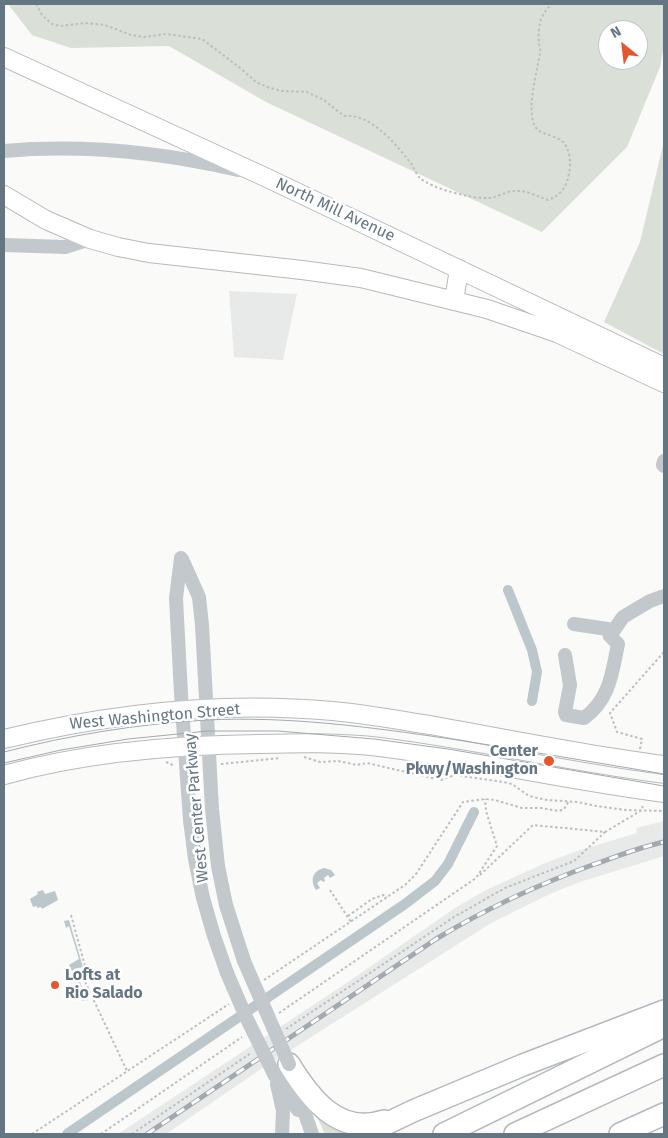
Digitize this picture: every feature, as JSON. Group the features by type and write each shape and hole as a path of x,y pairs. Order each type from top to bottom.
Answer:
{"highway":[{"path":"365,1134 413,1111 664,1011"},
{"path":"444,1134 664,1026"},
{"path":"515,1134 664,1065"},
{"path":"281,1069 303,1087 328,1112 345,1120 364,1124 379,1122 413,1111"},
{"path":"620,1134 664,1114"}],"main road":[{"name":"North Mill Avenue","path":"4,57 265,177 664,367"},
{"path":"4,195 46,220 90,239 118,247 361,278 487,310 557,333 664,383"},
{"path":"454,301 459,269"},
{"name":"West Washington Street","path":"4,739 56,726 124,716 224,707 306,709 372,716 664,765"},
{"name":"West Washington Street","path":"4,775 63,761 132,751 185,746 302,743 379,747 664,793"}],"street":[{"path":"4,151 62,148 142,152 194,161 265,177"},
{"path":"4,245 66,247 90,239"},
{"path":"664,461 664,466"},
{"name":"West Center Parkway","path":"281,1069 246,1017 227,973 212,930 198,877 190,820 182,711 176,598 181,558 198,597 202,625 213,828 219,874 230,920 281,1069 310,1130"},
{"path":"565,655 570,685 565,712 566,715 584,718 600,702 610,684 618,644 610,636 623,617 650,601 664,596"},
{"path":"574,624 614,630"},
{"path":"281,1069 282,1134"}],"path":[{"path":"36,4 42,14 52,24 60,26 86,23 105,25 132,35 144,37 166,34 202,39 256,82 267,87 282,90 307,92 324,100 344,116 351,115 362,118 376,126 399,150 420,178 431,185 471,196 490,198 514,191 529,193 548,200 556,197 562,191 570,166 568,151 563,142 536,129 532,121 533,93 541,50 539,42 540,26 547,8 552,4"},
{"path":"639,754 642,739 617,732 610,712 664,652"},
{"path":"302,756 320,762 338,761 357,765 367,763 442,780 455,775 488,779 512,784 529,796 547,800 664,811"},
{"path":"221,764 287,757"},
{"path":"165,761 177,766"},
{"path":"476,878 497,846 486,812 485,799"},
{"path":"263,980 405,884 416,874 460,804 466,800 495,800 522,808 541,808 556,812 564,809 569,801"},
{"path":"280,1033 454,917 505,888 574,861 605,832 642,810"},
{"path":"272,1018 476,878 534,825 605,832"},
{"path":"330,890 351,922"},
{"path":"348,916 372,899 383,895 387,897"},
{"path":"71,915 85,966 82,975 127,1071"},
{"path":"32,1134 235,1000"},
{"path":"101,1134 248,1033"},
{"path":"132,1134 257,1049"}],"shaded area":[{"path":"8,4 664,4 664,46 660,67 627,147 542,232 266,102 169,46 71,48 32,35"},
{"path":"664,141 664,354 604,322 640,242"},
{"path":"229,291 297,294 283,360 234,357"},
{"path":"664,821 664,856 583,881 552,893 491,923 261,1069 166,1134 118,1134 345,984 455,908 486,890 543,864 574,852 637,833 636,828"},
{"path":"324,868 331,870 335,875 330,878 328,875 324,878 325,881 321,880 317,883 320,888 316,890 313,877 317,871"},
{"path":"43,890 45,894 55,891 58,900 42,909 41,907 37,908 37,906 33,907 30,899 38,894 37,892"},
{"path":"69,920 83,967 74,969 88,1000 82,1001 81,998 84,996 69,965 79,959 69,926 66,928 64,921"},
{"path":"313,1108 353,1129 341,1134 325,1134"}],"waterway":[{"path":"508,590 532,650 537,672 532,701"},
{"path":"67,1134 405,904 435,881 448,864 474,812"}],"tram line":[{"path":"4,752 79,735 130,727 206,720 298,721 360,727 504,747 664,774"},
{"path":"4,763 61,750 128,739 208,731 278,731 374,739 448,749 664,786"}],"railway":[{"path":"147,1134 455,928 514,897 554,880 646,846 664,842"}],"place":[{"name":"Center Pkwy/Washington","path":"549,761"},
{"name":"Lofts at Rio Salado","path":"55,985"}]}
